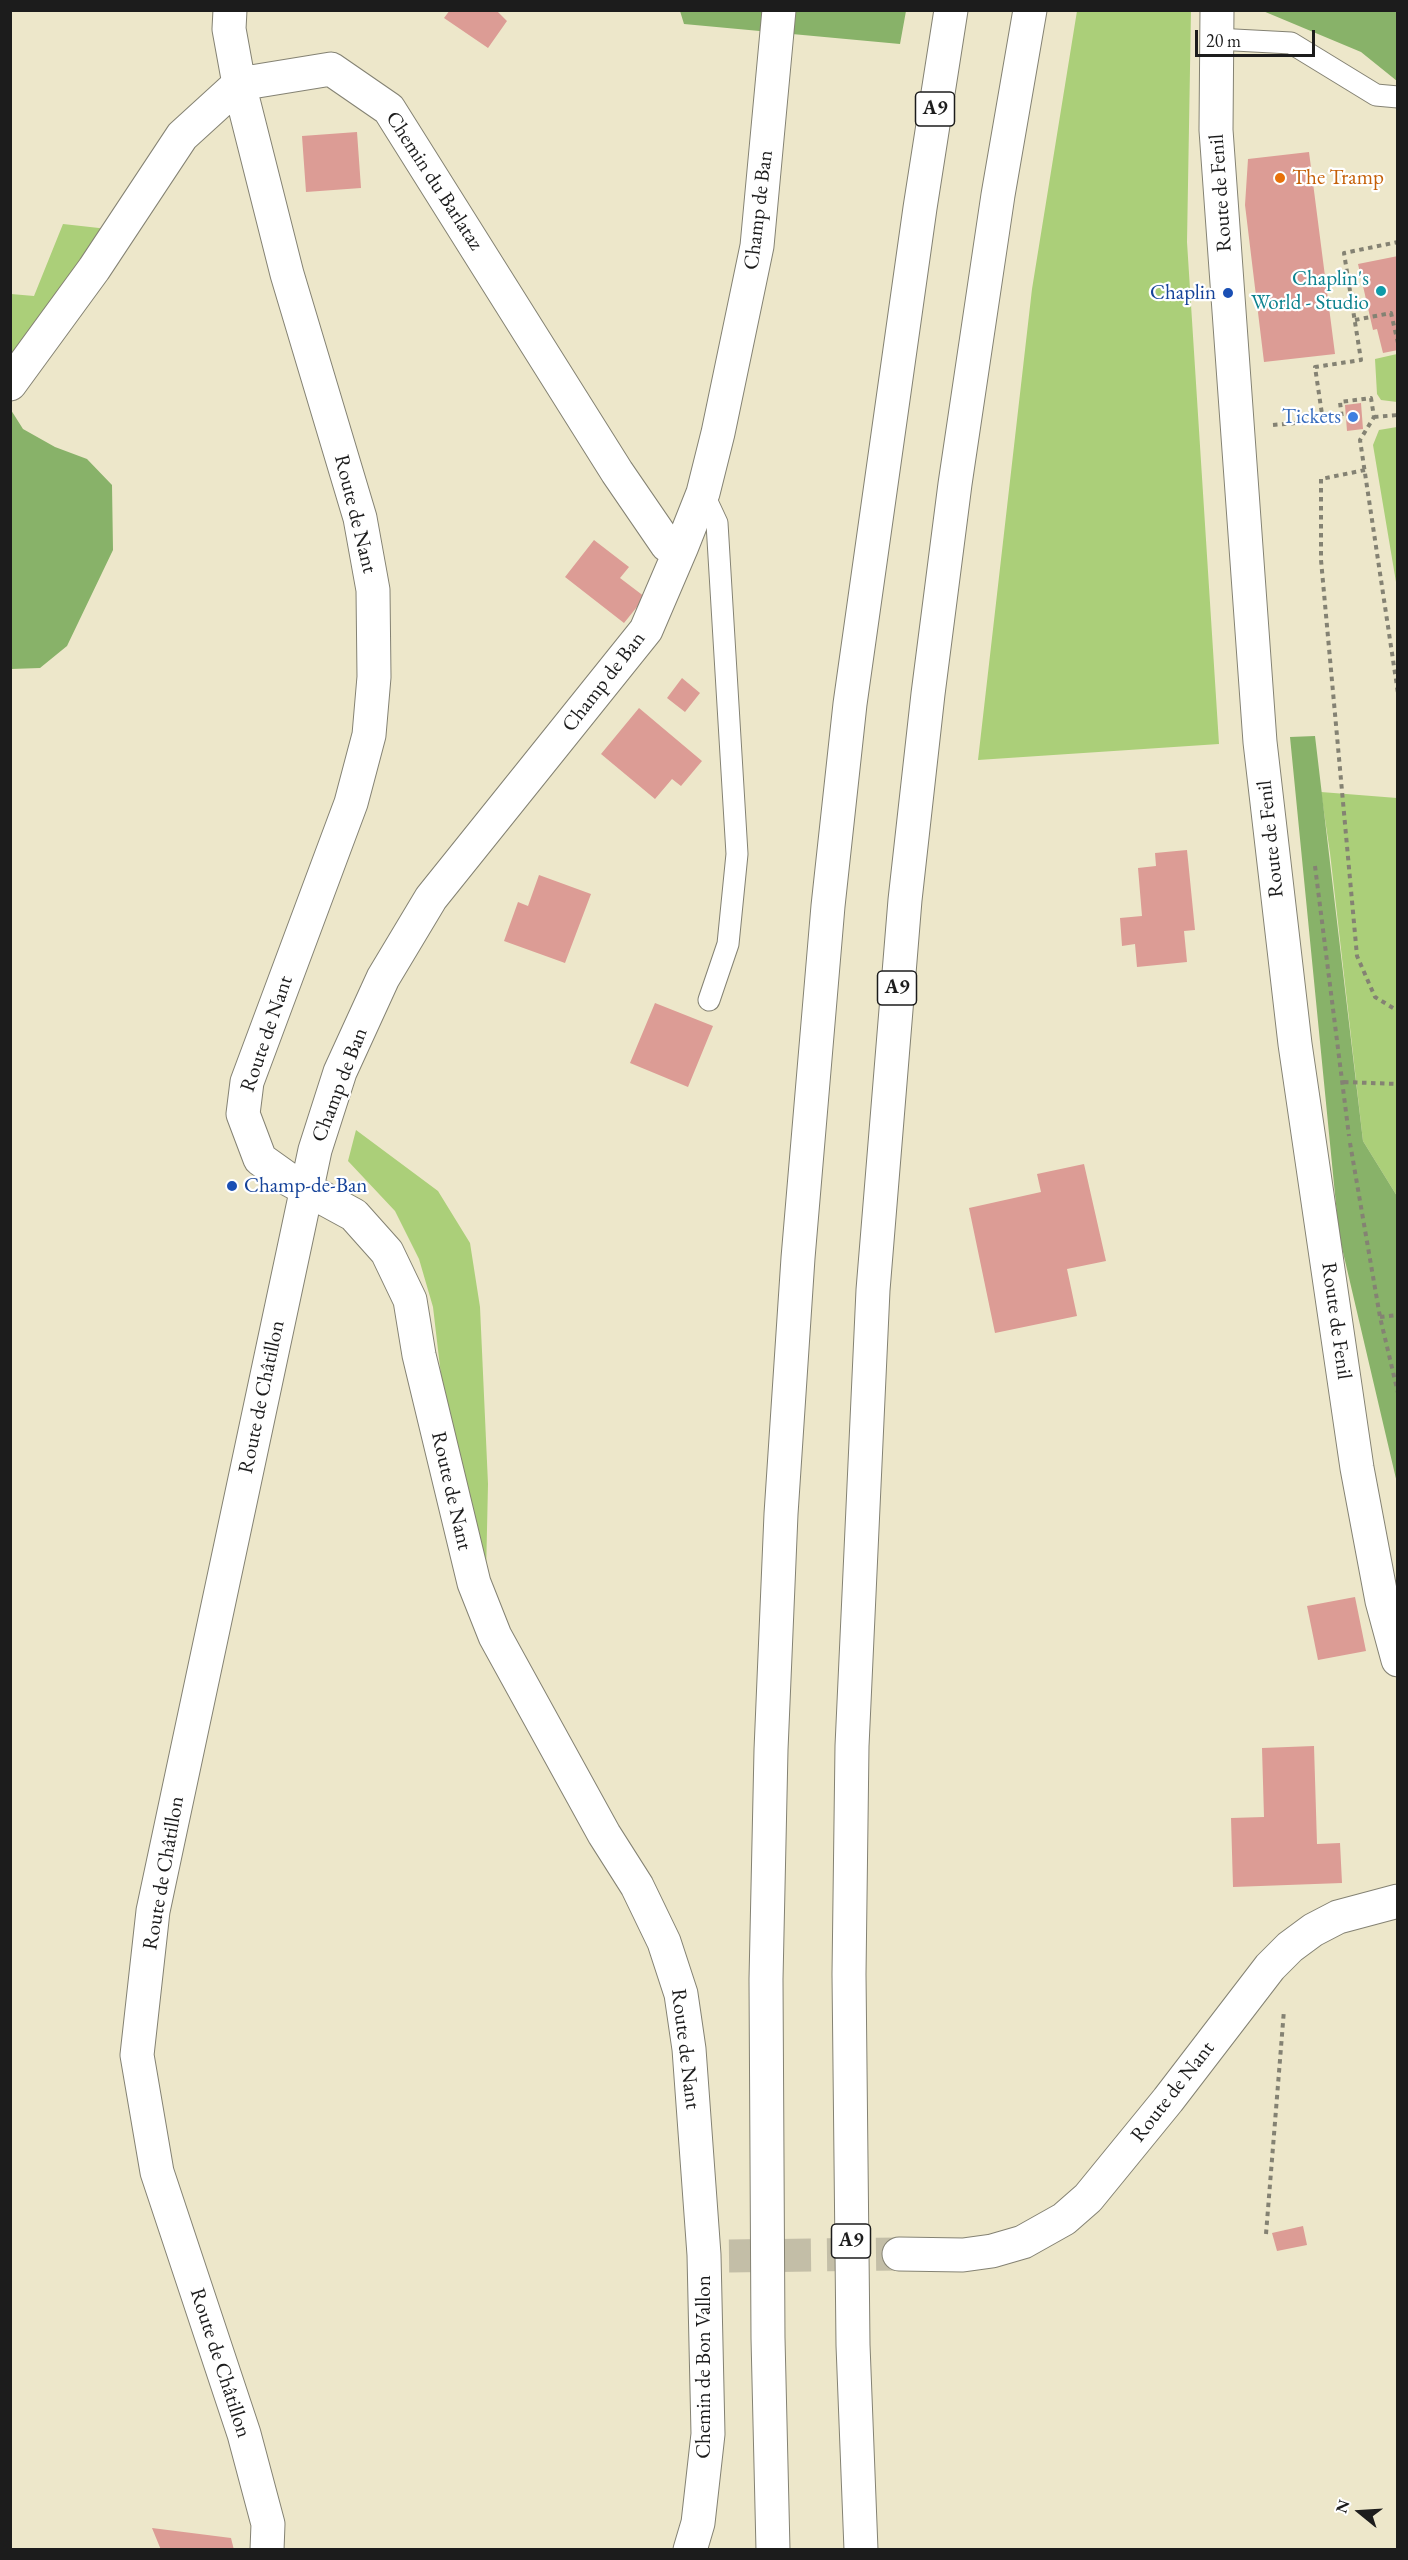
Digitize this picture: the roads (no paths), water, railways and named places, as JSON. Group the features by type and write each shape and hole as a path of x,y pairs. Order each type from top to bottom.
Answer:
{"main road":[{"name":"Route de Nant","path":"230,10 229,29 239,84 287,274 360,518 373,590 374,677 369,735 351,803 247,1082 243,1114 260,1159 307,1190 343,1208 362,1223 387,1252 410,1300 419,1355 474,1582 495,1636 604,1834 637,1886 664,1942 681,1994 716,2256"},
{"name":"Champ de Ban","path":"307,1190 315,1150 340,1072 383,978 430,898 646,630 682,546 703,493 757,246 779,10"},
{"name":"A9","path":"773,2550 768,2338 766,1979 771,1750 781,1514 798,1258 828,906 850,704 920,208 951,10"},
{"name":"A9","path":"861,2550 853,2322 849,1974 852,1746 873,1278 904,900 954,484 998,195 1030,10"},
{"name":"Route de Fenil","path":"1217,25 1216,130 1260,742 1294,1044 1357,1468 1382,1601 1398,1660"},
{"name":"Chemin du Barlataz","path":"239,84 331,69 389,109 617,472 667,545 682,546"},
{"path":"10,384 94,270 182,136 239,84"},
{"name":"Route de Châtillon","path":"267,2550 268,2524 244,2434 157,2172 138,2055 153,1911 307,1190"},
{"name":"Route de Nant","path":"899,2254 963,2255 992,2251 1023,2242 1064,2219 1088,2198 1168,2100 1270,1966 1313,1930 1338,1917 1398,1901"},
{"name":"Chemin de Bon Vallon","path":"690,2550 698,2523 708,2434 716,2256"}],"lane":[{"path":"1217,25 1292,43 1376,95 1398,97"},
{"path":"703,493 717,523 737,854 728,944 709,1000"}],"tunnel":[{"path":"729,2256 899,2254"}],"place":[{"name":"The Tramp","path":"1280,178"},
{"name":"Chaplin's World - Studio","path":"1381,291"},
{"name":"Chaplin","path":"1228,293"},
{"name":"Tickets","path":"1353,417"},
{"name":"Champ-de-Ban","path":"232,1186"}]}
